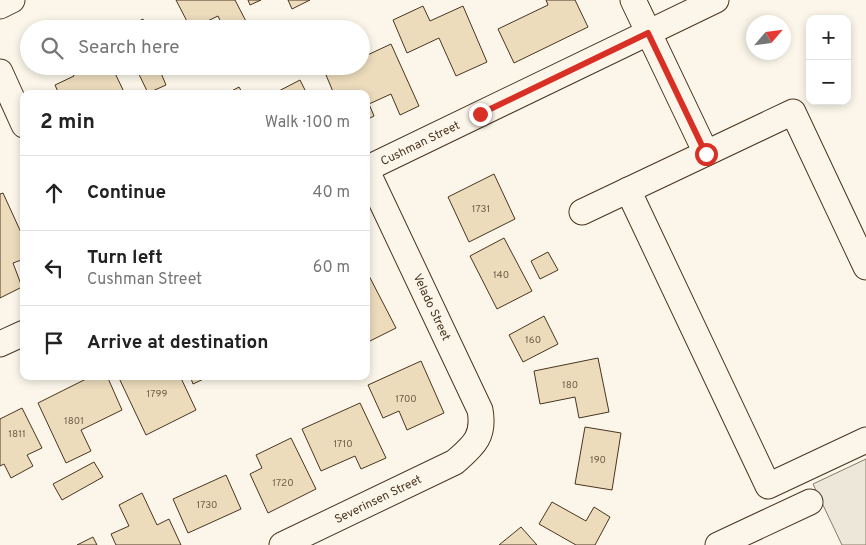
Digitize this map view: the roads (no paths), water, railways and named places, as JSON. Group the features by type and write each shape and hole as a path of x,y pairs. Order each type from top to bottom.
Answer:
{"street":[{"path":"0,6 12,0"},
{"path":"633,0 706,154"},
{"name":"Cushman Street","path":"370,167 716,0"},
{"path":"0,72 20,116"},
{"path":"582,212 793,112 866,267"},
{"name":"Velado Street","path":"370,177 480,410 481,428 479,437 472,447"},
{"path":"628,190 768,486 866,440"},
{"path":"0,344 20,335"},
{"name":"Severinsen Street","path":"282,545 455,462 472,447"},
{"path":"718,545 810,502"}]}
